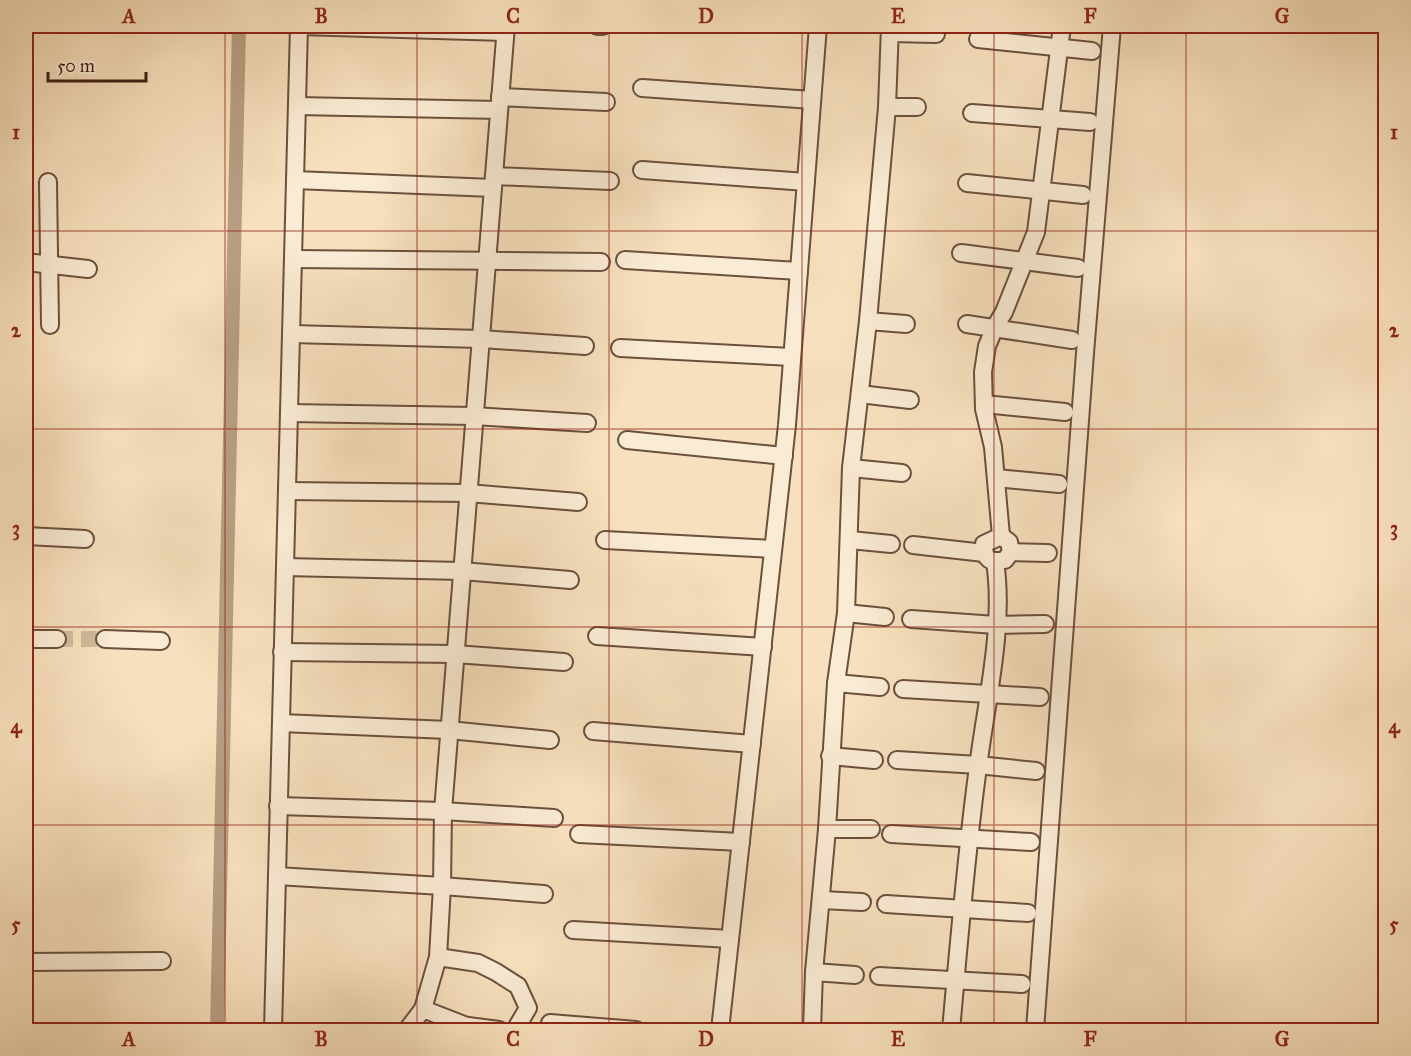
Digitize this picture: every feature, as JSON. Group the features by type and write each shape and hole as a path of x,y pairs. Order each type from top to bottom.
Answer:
{"street":[{"path":"273,1030 299,26 506,29 443,811 438,957 423,1009 407,1030"},
{"path":"597,26 603,26"},
{"path":"720,1030 784,456 818,26"},
{"path":"913,545 1005,560 1011,552 1009,542 1001,536 993,447 984,404 983,372 987,346 1004,312 1036,232 1062,26"},
{"path":"1035,1030 1085,353 1112,26"},
{"path":"812,1030 814,972 827,829 836,682 846,613 851,468 868,321 887,107 890,29 936,34"},
{"path":"978,39 1092,51"},
{"path":"642,88 812,100"},
{"path":"297,106 606,102"},
{"path":"887,107 916,107"},
{"path":"972,112 1090,122"},
{"path":"642,170 806,182"},
{"path":"295,180 610,181"},
{"path":"48,182 50,325"},
{"path":"967,183 1083,195"},
{"path":"961,253 1078,268"},
{"path":"293,259 601,262"},
{"path":"625,260 799,270"},
{"path":"26,262 88,269"},
{"path":"868,321 906,324"},
{"path":"967,324 1071,340"},
{"path":"291,334 481,339 585,346"},
{"path":"620,348 792,357"},
{"path":"860,394 910,400"},
{"path":"984,404 1065,412"},
{"path":"289,413 474,416 587,423"},
{"path":"627,440 784,456"},
{"path":"851,468 902,473"},
{"path":"996,478 1059,484"},
{"path":"287,491 468,493 578,502"},
{"path":"26,536 85,539"},
{"path":"951,1030 969,838 990,694 996,625 997,576 984,544 1001,536"},
{"path":"604,540 773,549"},
{"path":"850,540 891,544"},
{"path":"1011,552 1048,553"},
{"path":"285,567 462,571 570,580"},
{"path":"846,613 885,617"},
{"path":"911,619 996,625 1045,624"},
{"path":"597,636 763,647"},
{"path":"26,639 57,639"},
{"path":"105,639 161,641"},
{"path":"282,652 455,654 564,662"},
{"path":"836,682 880,687"},
{"path":"903,689 1040,698"},
{"path":"281,723 449,730 550,740"},
{"path":"592,731 752,744"},
{"path":"830,756 874,760"},
{"path":"897,760 1036,771"},
{"path":"278,806 443,811 554,818"},
{"path":"827,829 872,829"},
{"path":"579,834 741,842"},
{"path":"891,834 1031,842"},
{"path":"277,876 544,894"},
{"path":"821,900 862,902"},
{"path":"886,904 1028,913"},
{"path":"573,930 730,939"},
{"path":"438,957 478,963 518,986 528,1008 515,1030"},
{"path":"26,962 162,961"},
{"path":"814,972 855,975"},
{"path":"879,976 1022,984"},
{"path":"423,1009 472,1028 499,1030"},
{"path":"550,1023 636,1030"}],"waterway":[{"path":"217,1030 239,26"}],"tunnel":[{"path":"57,639 105,639"}]}
